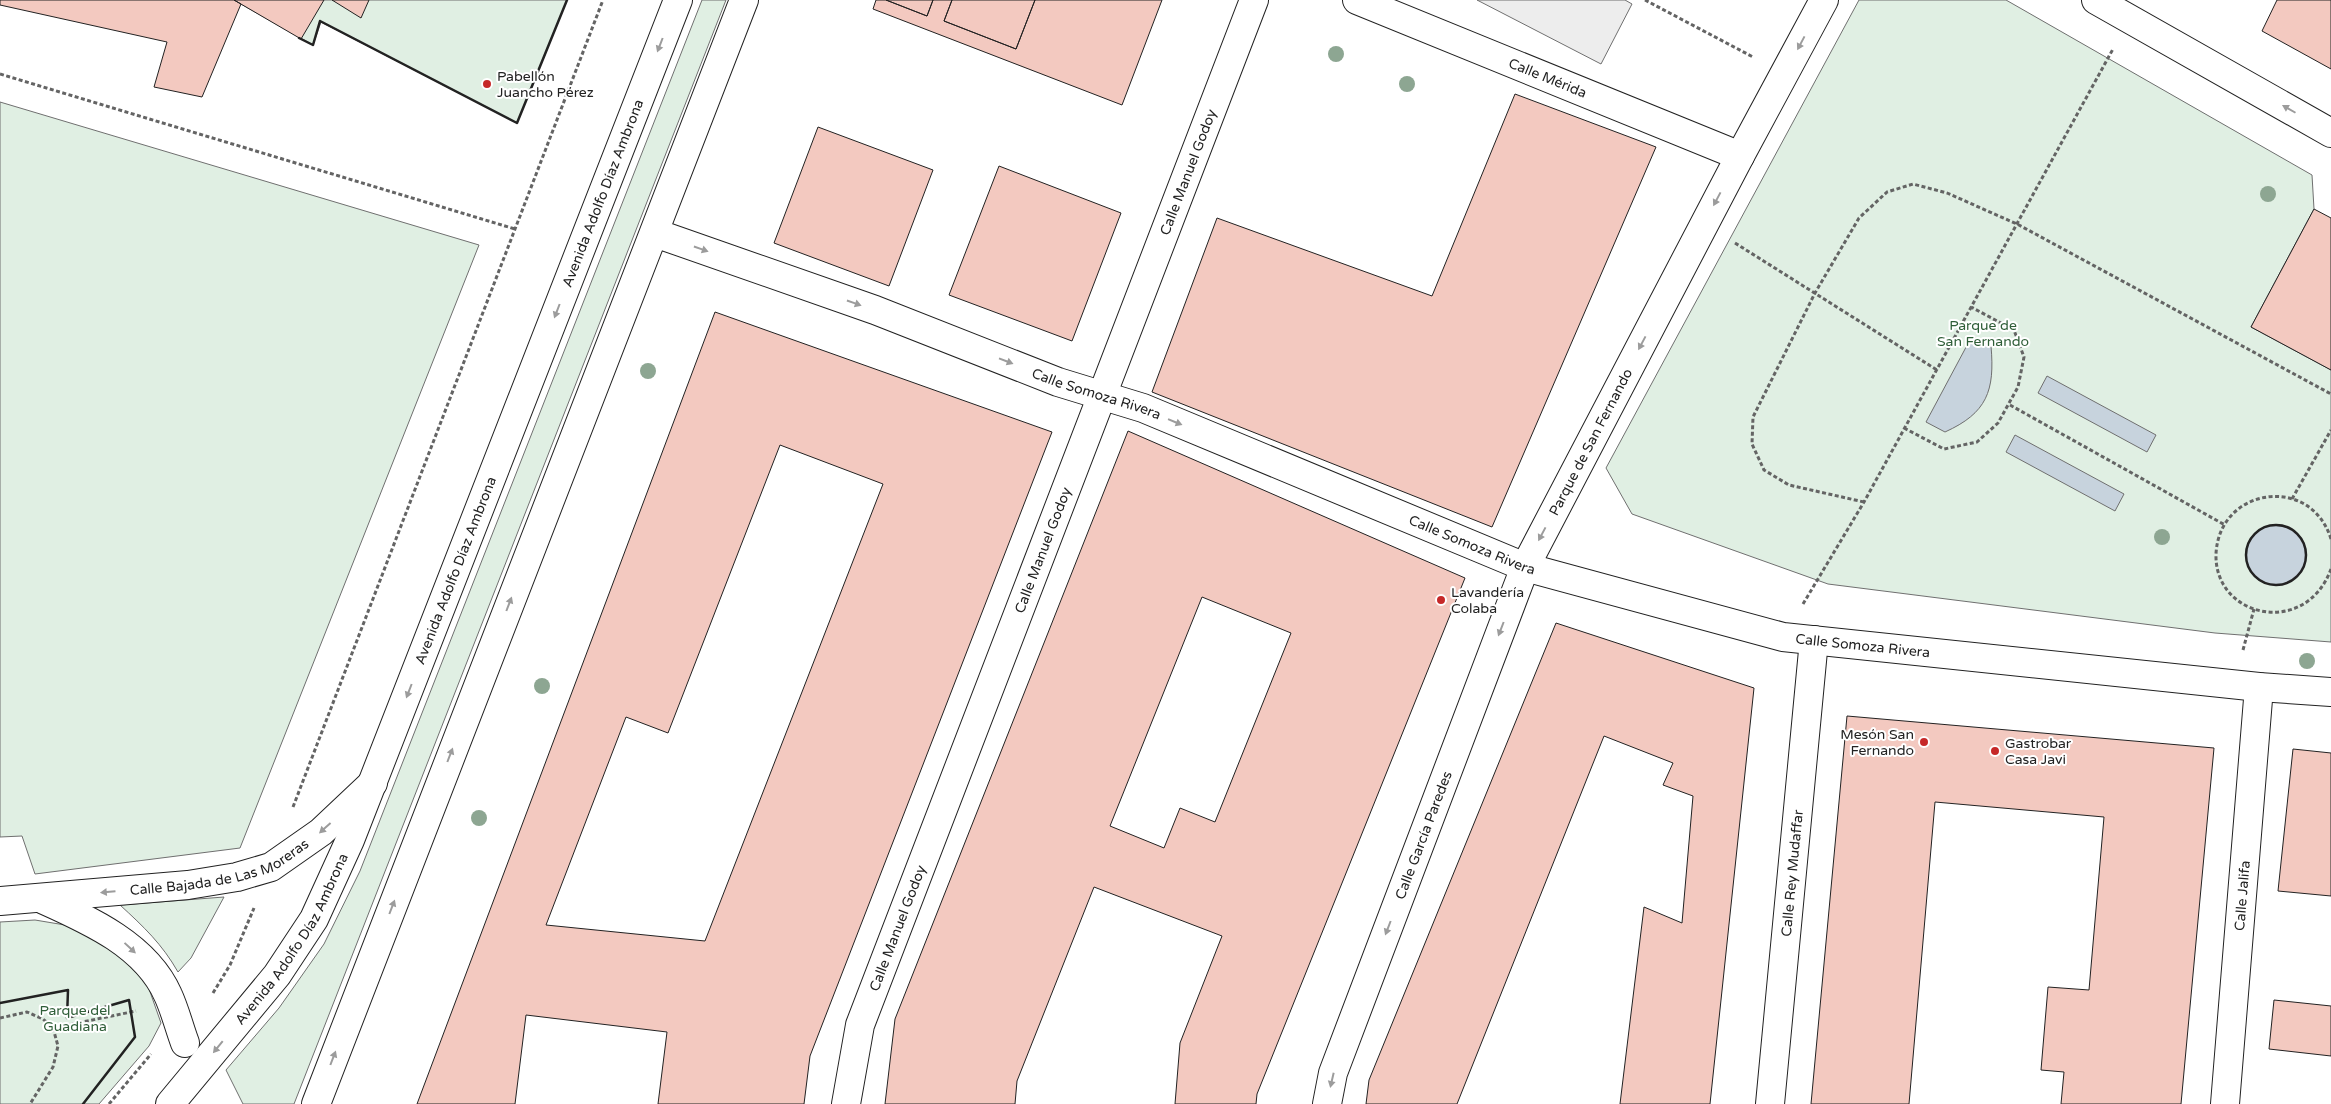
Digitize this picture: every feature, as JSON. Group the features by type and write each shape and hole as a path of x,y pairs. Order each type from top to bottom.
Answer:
{"main road":[{"path":"316,1104 744,0"},
{"name":"Calle Manuel Godoy","path":"846,1104 860,1025 1100,396 1254,0"},
{"name":"Calle Mérida","path":"1357,0 1740,156"},
{"name":"Parque de San Fernando","path":"1525,567 1704,224 1824,0"},
{"path":"2096,0 2135,9 2331,133"},
{"name":"Avenida Adolfo Díaz Ambrona","path":"170,1104 277,975 314,919 350,840 679,3"},
{"name":"Calle Somoza Rivera","path":"655,233 875,310 1100,396 1142,408 1525,567 1783,636 2246,686 2331,692"},
{"name":"Calle García Paredes","path":"1326,1104 1333,1074 1525,567"},
{"name":"Calle Rey Mudaffar","path":"1770,1104 1814,640"},
{"name":"Calle Jalifa","path":"2226,1104 2246,686"},
{"name":"Calle Bajada de Las Moreras","path":"0,901 42,899 188,885 237,877 270,867 321,832 373,782"},
{"name":"Calle Bajada de Las Moreras","path":"42,899 96,924 125,944 150,968 168,994 185,1043"}],"path":[{"path":"292,811 603,0"},
{"path":"1644,0 1785,74"},
{"path":"1783,636 1864,502 2135,9"},
{"path":"0,74 514,229"},
{"path":"1864,502 1789,485 1764,470 1752,444 1753,417 1815,293 1859,218 1887,192 1913,184 1947,193 2017,224 2331,394"},
{"path":"1704,224 1937,370"},
{"path":"1904,428 1944,449 1977,442 1998,423 2010,405 2018,387 2024,357 2014,330 1972,307"},
{"path":"2010,405 2225,525"},
{"path":"2292,498 2331,430"},
{"path":"2331,539 2328,528 2317,513 2302,502 2282,496 2262,496 2244,504 2228,518 2219,536 2216,556 2220,576 2230,592 2244,604 2262,612 2280,613 2299,608 2314,598 2326,583 2331,569"},
{"path":"2246,686 2254,609"},
{"path":"213,994 230,965 270,867"},
{"path":"53,1028 136,1011 185,1043"},
{"path":"0,1018 28,1012 43,1019 53,1028 58,1046 53,1068 30,1104"},
{"path":"109,1104 152,1054 185,1043"}],"green space":[{"name":"Pabellón Juancho Pérez","path":"234,0 567,0 517,123 321,22 313,45"},
{"path":"702,0 726,0 294,1104 243,1104 226,1070 279,1008 324,944 360,871"},
{"name":"Parque de San Fernando","path":"1859,0 2006,0 2312,175 2314,209 2251,327 2331,370 2331,642 2215,633 1828,584 1632,514 1606,468"},
{"path":"0,102 479,245 240,848 35,874 22,836 0,837"},
{"path":"224,897 191,958 178,972 152,936 120,905"},
{"name":"Parque del Guadiana","path":"35,920 71,926 99,942 126,961 148,986 161,1023 149,1046 99,1104 0,1104 0,922"}],"shaded area":[{"path":"1477,0 1625,0 1632,4 1601,64"},
{"path":"1972,336 1991,346 1992,362 1989,388 1985,399 1970,417 1945,432 1926,422"},
{"path":"2047,376 2156,435 2147,452 2038,393"},
{"path":"2015,435 2124,494 2115,511 2006,452"},
{"path":"2270,525 2282,525 2293,530 2301,538 2306,549 2304,567 2293,580 2282,585 2270,585 2259,580 2251,572 2246,561 2246,549 2251,538 2259,530"}],"building":[{"path":"0,0 234,0 241,4 202,97 154,87 167,42 0,5"},
{"path":"234,0 324,0 301,39"},
{"path":"332,0 369,0 361,18"},
{"path":"876,0 886,0 927,16 933,0 952,0 944,21 1016,49 1035,0 1162,0 1122,105 873,9"},
{"path":"886,0 933,0 927,16"},
{"path":"952,0 1035,0 1016,49 944,21"},
{"path":"2277,0 2331,0 2331,69 2262,31"},
{"path":"1515,94 1656,147 1492,527 1152,392 1217,218 1432,296"},
{"path":"818,127 933,170 889,286 774,243"},
{"path":"999,166 1121,213 1072,341 949,295"},
{"path":"2314,209 2331,218 2331,370 2251,327"},
{"path":"715,312 1052,432 810,1056 804,1104 658,1104 667,1032 526,1015 515,1104 417,1104","holes":["780,445 883,484 705,941 546,925 626,717 668,733"]},
{"path":"1128,431 1465,578 1257,1094 1256,1104 1175,1104 1180,1043 1222,936 1094,887 1017,1081 1015,1104 885,1104 895,1019","holes":["1202,597 1291,633 1215,822 1180,808 1164,848 1110,826"]},
{"path":"1556,623 1754,688 1710,1104 1620,1104 1644,907 1682,923 1693,796 1663,785 1673,763 1604,736 1457,1104 1366,1104 1369,1080"},
{"path":"1847,716 2214,748 2181,1104 2061,1104 2064,1072 2041,1070 2048,987 2089,990 2104,817 1935,802 1909,1104 1811,1104"},
{"path":"2293,749 2331,753 2331,896 2278,891"},
{"path":"2274,1000 2331,1006 2331,1056 2269,1049"}],"wall":[{"path":"299,38 313,45 320,21 517,123 567,0"},
{"path":"2270,525 2282,525 2293,530 2301,538 2306,549 2306,555 2304,567 2293,580 2282,585 2270,585 2259,580 2251,572 2246,561 2246,549 2251,538 2259,530 2270,525"},
{"path":"0,1003 68,990 67,1018 129,1000 135,1037 83,1104"}],"place":[{"name":"Pabellón Juancho Pérez","path":"487,84"},
{"name":"Lavandería Colaba","path":"1441,600"},
{"name":"Mesón San Fernando","path":"1924,742"},
{"name":"Gastrobar Casa Javi","path":"1995,751"}]}
